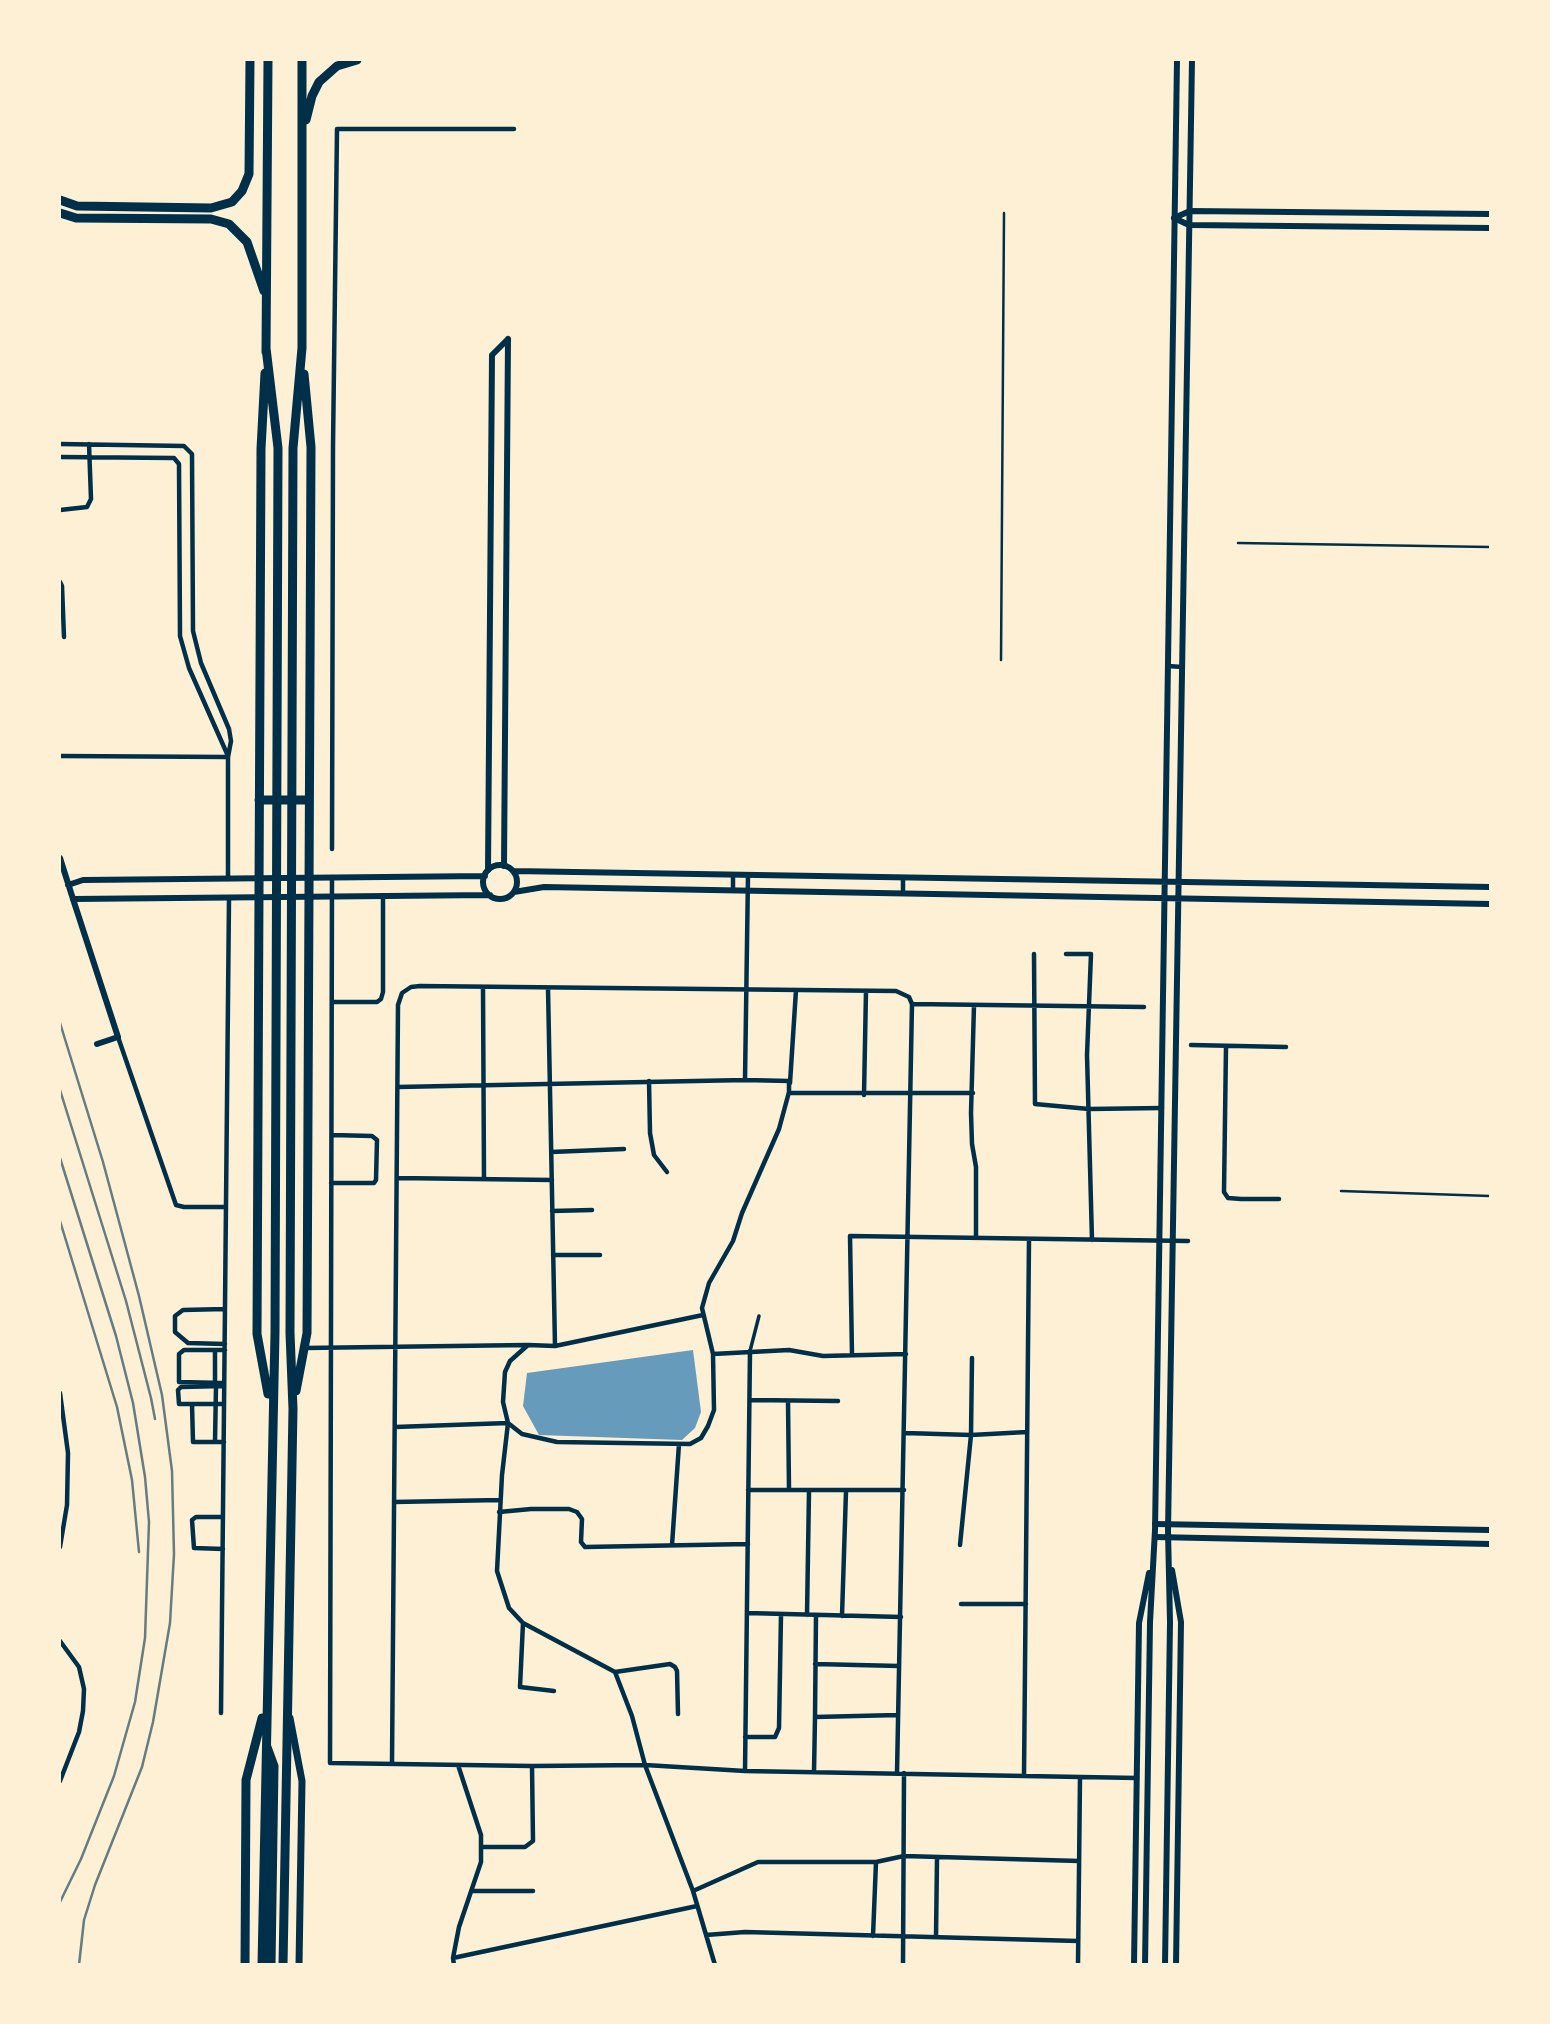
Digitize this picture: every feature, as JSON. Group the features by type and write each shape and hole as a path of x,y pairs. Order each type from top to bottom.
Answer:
{"highway":[{"path":"60,201 76,206 211,208 232,202 242,191 248,174 250,60"},
{"path":"268,60 267,299 261,449 257,1334 271,1409"},
{"path":"293,1409 307,1333 310,447 302,348 302,60"},
{"path":"302,134 312,96 319,82 337,66 357,60"},
{"path":"60,215 76,218 211,219 229,224 247,242 267,299"},
{"path":"262,1965 271,1409 275,1334 278,449 266,348"},
{"path":"284,1965 293,1409 290,1333 293,448 302,348"},
{"path":"260,800 309,800"},
{"path":"245,1965 246,1780 266,1703"},
{"path":"265,1740 274,1766 271,1965"}],"main road":[{"path":"1145,1965 1150,1622 1155,1537 1177,60"},
{"path":"1165,1965 1172,1241 1192,60"},
{"path":"76,206 76,218"},
{"path":"1174,218 1189,211 1490,214"},
{"path":"1174,218 1189,225 1490,228"},
{"path":"490,895 484,886 487,873 492,355 508,339 504,866"},
{"path":"60,858 118,1037 97,1044"},
{"path":"68,885 83,880 487,873 493,867 504,866 513,871 1490,887"},
{"path":"513,871 517,881 514,892"},
{"path":"73,899 490,895 500,899 514,892 544,887 1490,904"},
{"path":"1155,1524 1490,1530"},
{"path":"1155,1537 1490,1544"},
{"path":"1134,1965 1139,1623 1154,1551"},
{"path":"1168,1551 1181,1622 1176,1965"},
{"path":"287,1704 302,1781 299,1965"}],"street":[{"path":"332,849 337,129 514,129"},
{"path":"60,444 184,446 192,454 193,631 201,663 229,729 231,741 228,757 228,878"},
{"path":"60,510 87,507 91,499 89,444"},
{"path":"60,457 174,458 179,464 180,636 189,668 228,757"},
{"path":"60,582 64,637"},
{"path":"1168,667 1182,667"},
{"path":"60,756 228,757"},
{"path":"733,875 733,890"},
{"path":"746,1080 748,875"},
{"path":"332,877 330,1763 645,1765 745,1771 1137,1778"},
{"path":"903,878 903,893"},
{"path":"332,1002 377,1002 381,999 383,896"},
{"path":"221,1713 229,898"},
{"path":"1034,954 1035,1104 1088,1109 1161,1108"},
{"path":"1066,954 1091,954 1088,1109 1092,1240"},
{"path":"392,1764 398,1005 402,993 411,987 420,986 866,991 903,992 912,1004 897,1773"},
{"path":"483,987 484,1179"},
{"path":"548,988 555,1346"},
{"path":"395,1427 508,1423 522,1434 557,1442 690,1444 701,1438 714,1410 713,1354 702,1308 709,1283 733,1241 742,1213 779,1129 789,1093 796,990"},
{"path":"864,1095 866,991"},
{"path":"912,1004 1144,1007"},
{"path":"974,1005 972,1144 976,1238"},
{"path":"118,1037 176,1205 226,1207"},
{"path":"1191,1045 1286,1048"},
{"path":"1226,1046 1224,1192 1228,1198 1279,1199"},
{"path":"397,1087 746,1080 789,1081 789,1093"},
{"path":"649,1081 650,1133 654,1155 667,1172"},
{"path":"789,1093 973,1093"},
{"path":"331,1135 372,1136 377,1140 374,1182 331,1183"},
{"path":"551,1152 624,1149"},
{"path":"397,1178 552,1180"},
{"path":"552,1211 593,1210"},
{"path":"852,1355 850,1236 1188,1241"},
{"path":"1024,1776 1029,1239"},
{"path":"553,1255 600,1255"},
{"path":"225,1309 183,1310 175,1316 175,1332 188,1343 225,1347"},
{"path":"304,1348 555,1346 703,1315"},
{"path":"745,1771 750,1351 759,1316"},
{"path":"528,1345 510,1361 505,1372 503,1402 508,1423 499,1513 497,1571 509,1608 523,1623 615,1672 670,1664 675,1667 678,1714"},
{"path":"224,1385 181,1383 178,1380 180,1352 225,1347"},
{"path":"215,1350 215,1442"},
{"path":"713,1354 789,1350 823,1356 906,1354"},
{"path":"960,1545 971,1435 972,1358"},
{"path":"216,1385 181,1387 178,1390 179,1404 224,1404"},
{"path":"60,1393 68,1453 67,1506 60,1547"},
{"path":"750,1400 838,1401"},
{"path":"788,1401 789,1490"},
{"path":"192,1404 193,1441 224,1442"},
{"path":"905,1433 1027,1433"},
{"path":"672,1545 679,1444"},
{"path":"60,1455 68,1453"},
{"path":"748,1490 904,1490"},
{"path":"807,1615 809,1491"},
{"path":"842,1616 846,1491"},
{"path":"394,1502 500,1500"},
{"path":"499,1513 531,1509 569,1509 577,1512 582,1519 581,1542 585,1547 748,1544"},
{"path":"223,1517 196,1517 192,1520 194,1548 223,1549"},
{"path":"961,1604 1026,1604"},
{"path":"747,1613 901,1617"},
{"path":"745,1737 775,1737 779,1728 781,1614"},
{"path":"814,1772 816,1615"},
{"path":"523,1623 520,1688 554,1691"},
{"path":"60,1641 79,1667 84,1689 79,1732 60,1781"},
{"path":"816,1664 899,1666"},
{"path":"615,1672 632,1716 645,1765 693,1891 715,1965"},
{"path":"815,1717 898,1715"},
{"path":"454,1965 459,1927 481,1862 481,1835 458,1765"},
{"path":"481,1847 524,1847 533,1841 531,1766"},
{"path":"903,1965 904,1773"},
{"path":"1078,1965 1080,1777"},
{"path":"693,1891 758,1862 876,1862 904,1856 1079,1861"},
{"path":"936,1937 937,1858"},
{"path":"873,1936 876,1862"},
{"path":"472,1891 533,1891"},
{"path":"453,1958 697,1906"},
{"path":"706,1935 745,1932 1078,1941"}],"lane":[{"path":"1002,660 1003,213"},
{"path":"1238,543 1490,547"},
{"path":"1341,1191 1490,1196"}],"water":[{"path":"693,1350 701,1412 695,1428 682,1440 539,1435 523,1406 527,1373"}],"railway":[{"path":"60,1023 103,1162 162,1395 172,1471 174,1554 170,1623 153,1722 142,1767 95,1885 84,1920 79,1965"},
{"path":"60,1090 126,1301 155,1419"},
{"path":"60,1158 116,1336 133,1403 149,1522 145,1638 135,1702 114,1776 81,1859 60,1902"},
{"path":"60,1221 117,1407 132,1480 139,1552"}]}
